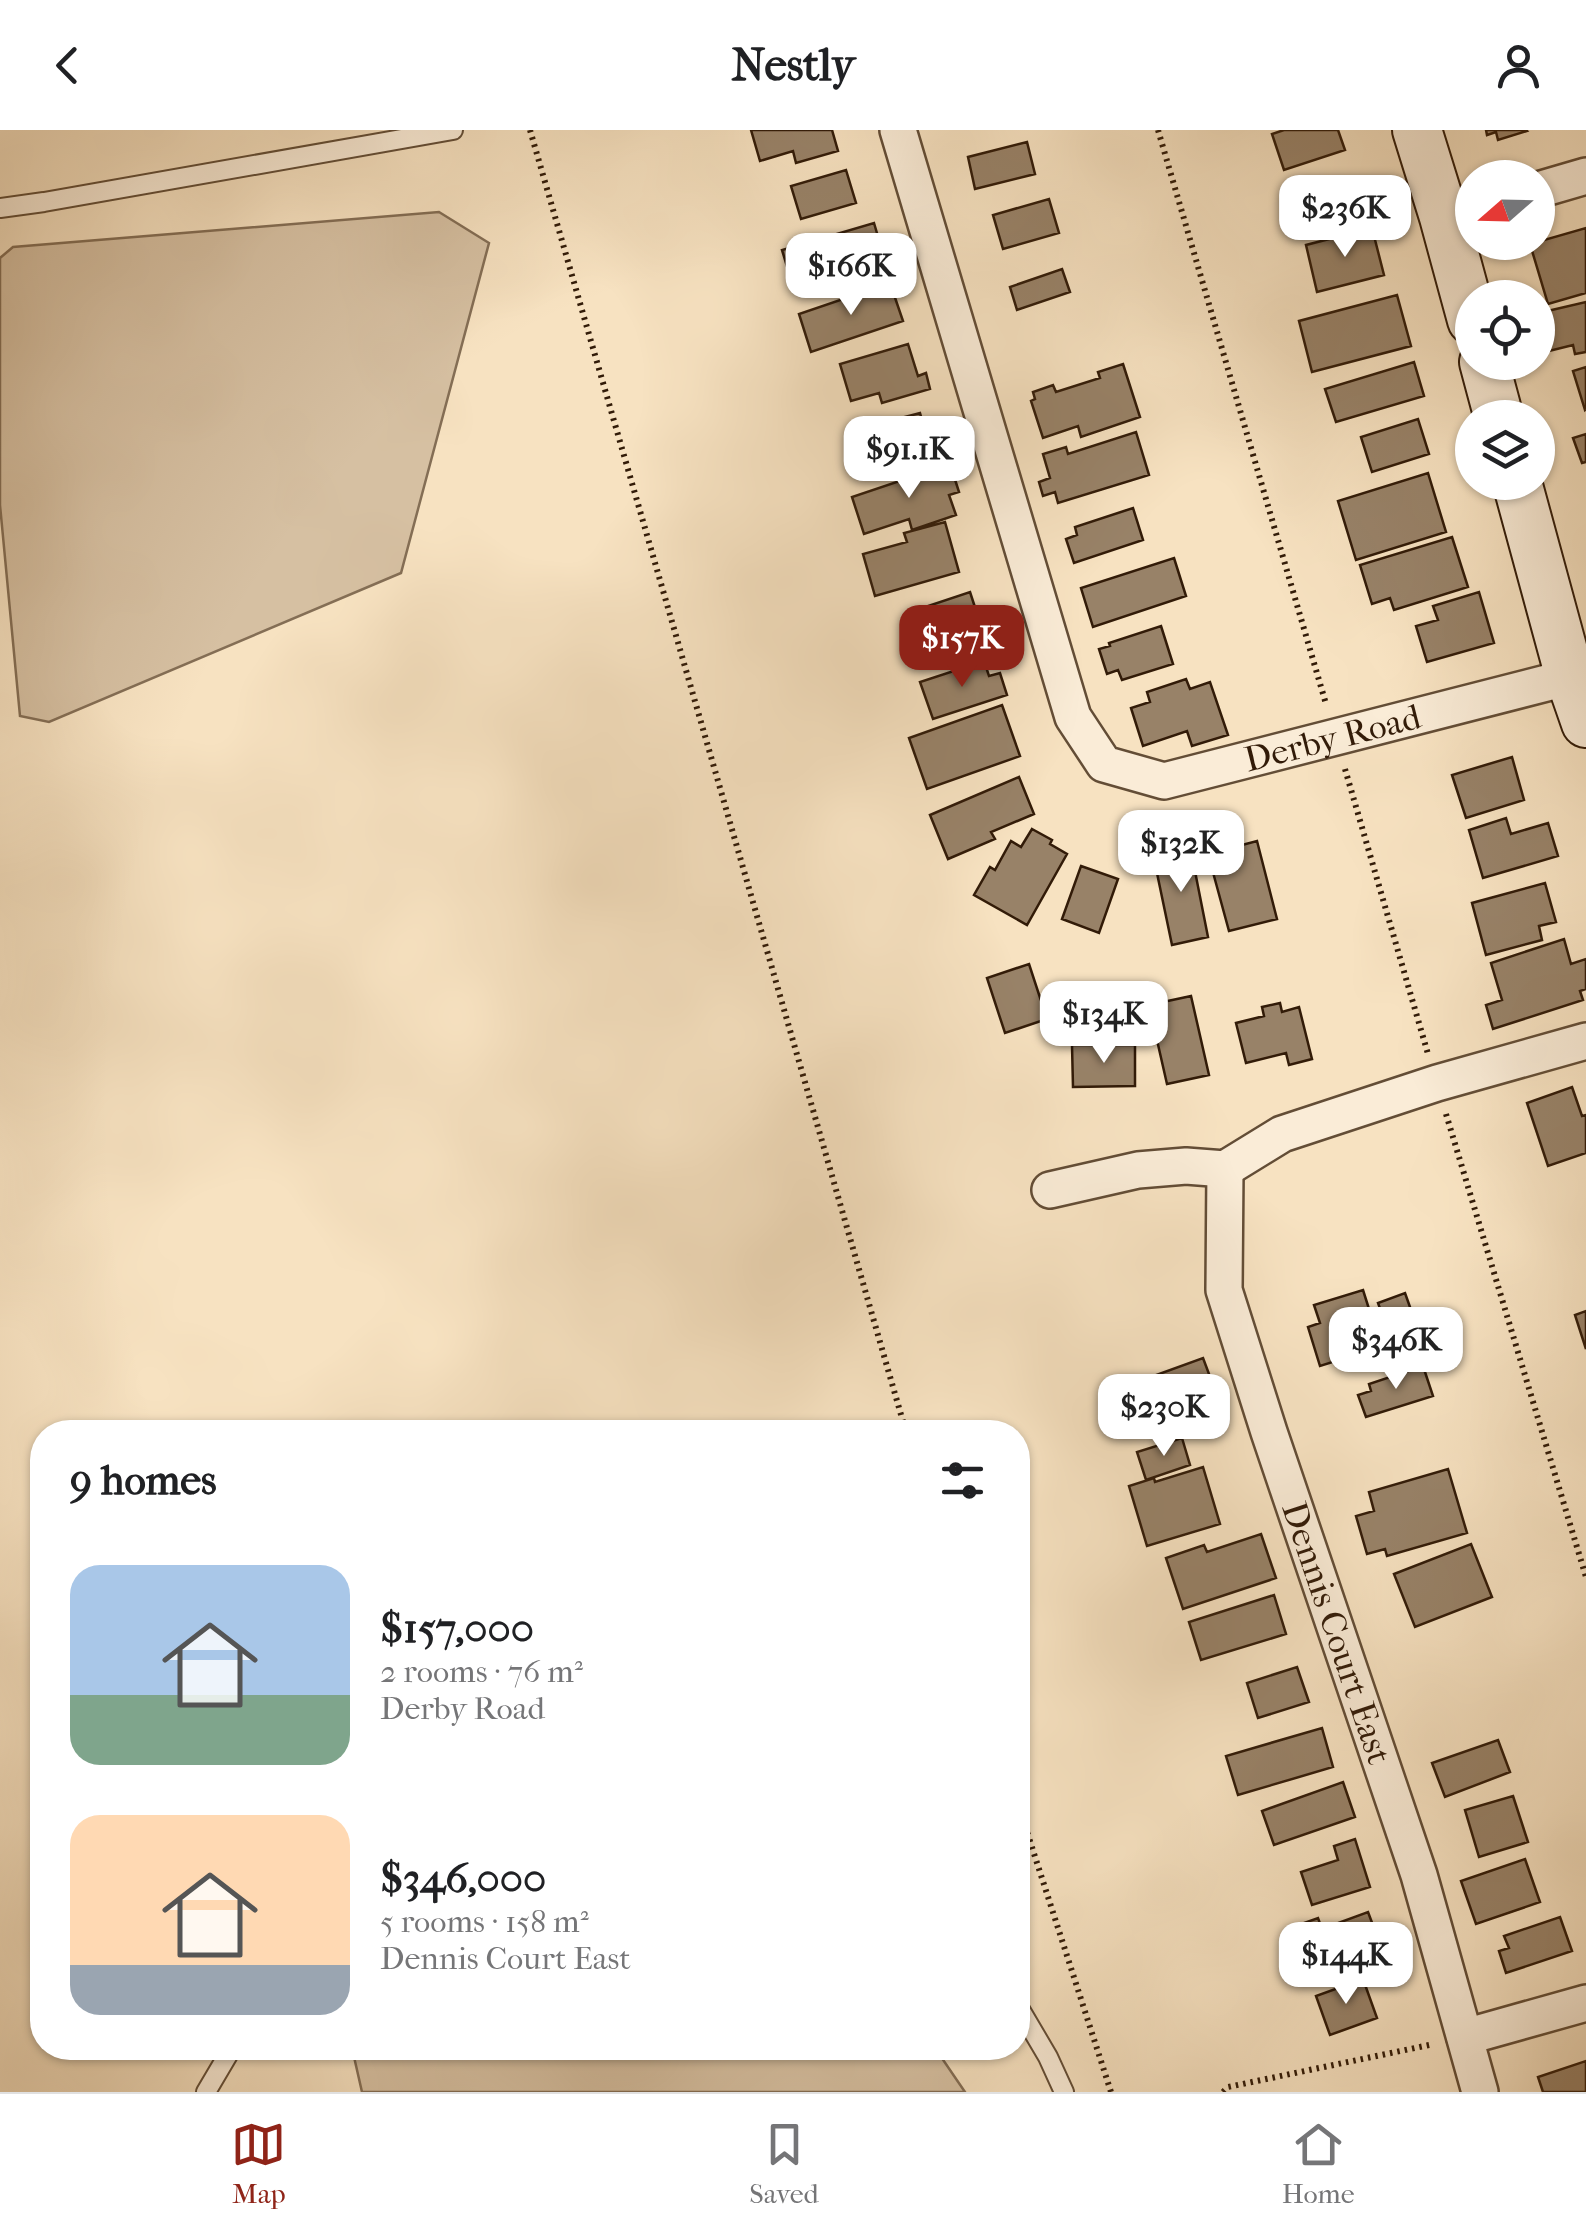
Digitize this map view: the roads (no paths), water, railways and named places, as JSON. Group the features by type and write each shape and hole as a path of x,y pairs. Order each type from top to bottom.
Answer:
{"street":[{"name":"Derby Road","path":"898,130 1073,717 1104,764 1164,781 1570,677"},
{"path":"1416,130 1455,207"},
{"path":"1555,185 1586,176"},
{"path":"1522,500 1586,724"},
{"path":"1050,1190 1138,1170 1186,1166 1224,1169 1282,1134 1586,1040"},
{"name":"Dennis Court East","path":"1224,1169 1224,1290 1418,1875 1480,2092"},
{"path":"1465,2037 1586,2003"}],"lane":[{"path":"0,208 453,130"},
{"path":"1030,2026 1064,2092"},
{"path":"206,2092 225,2060"}]}
